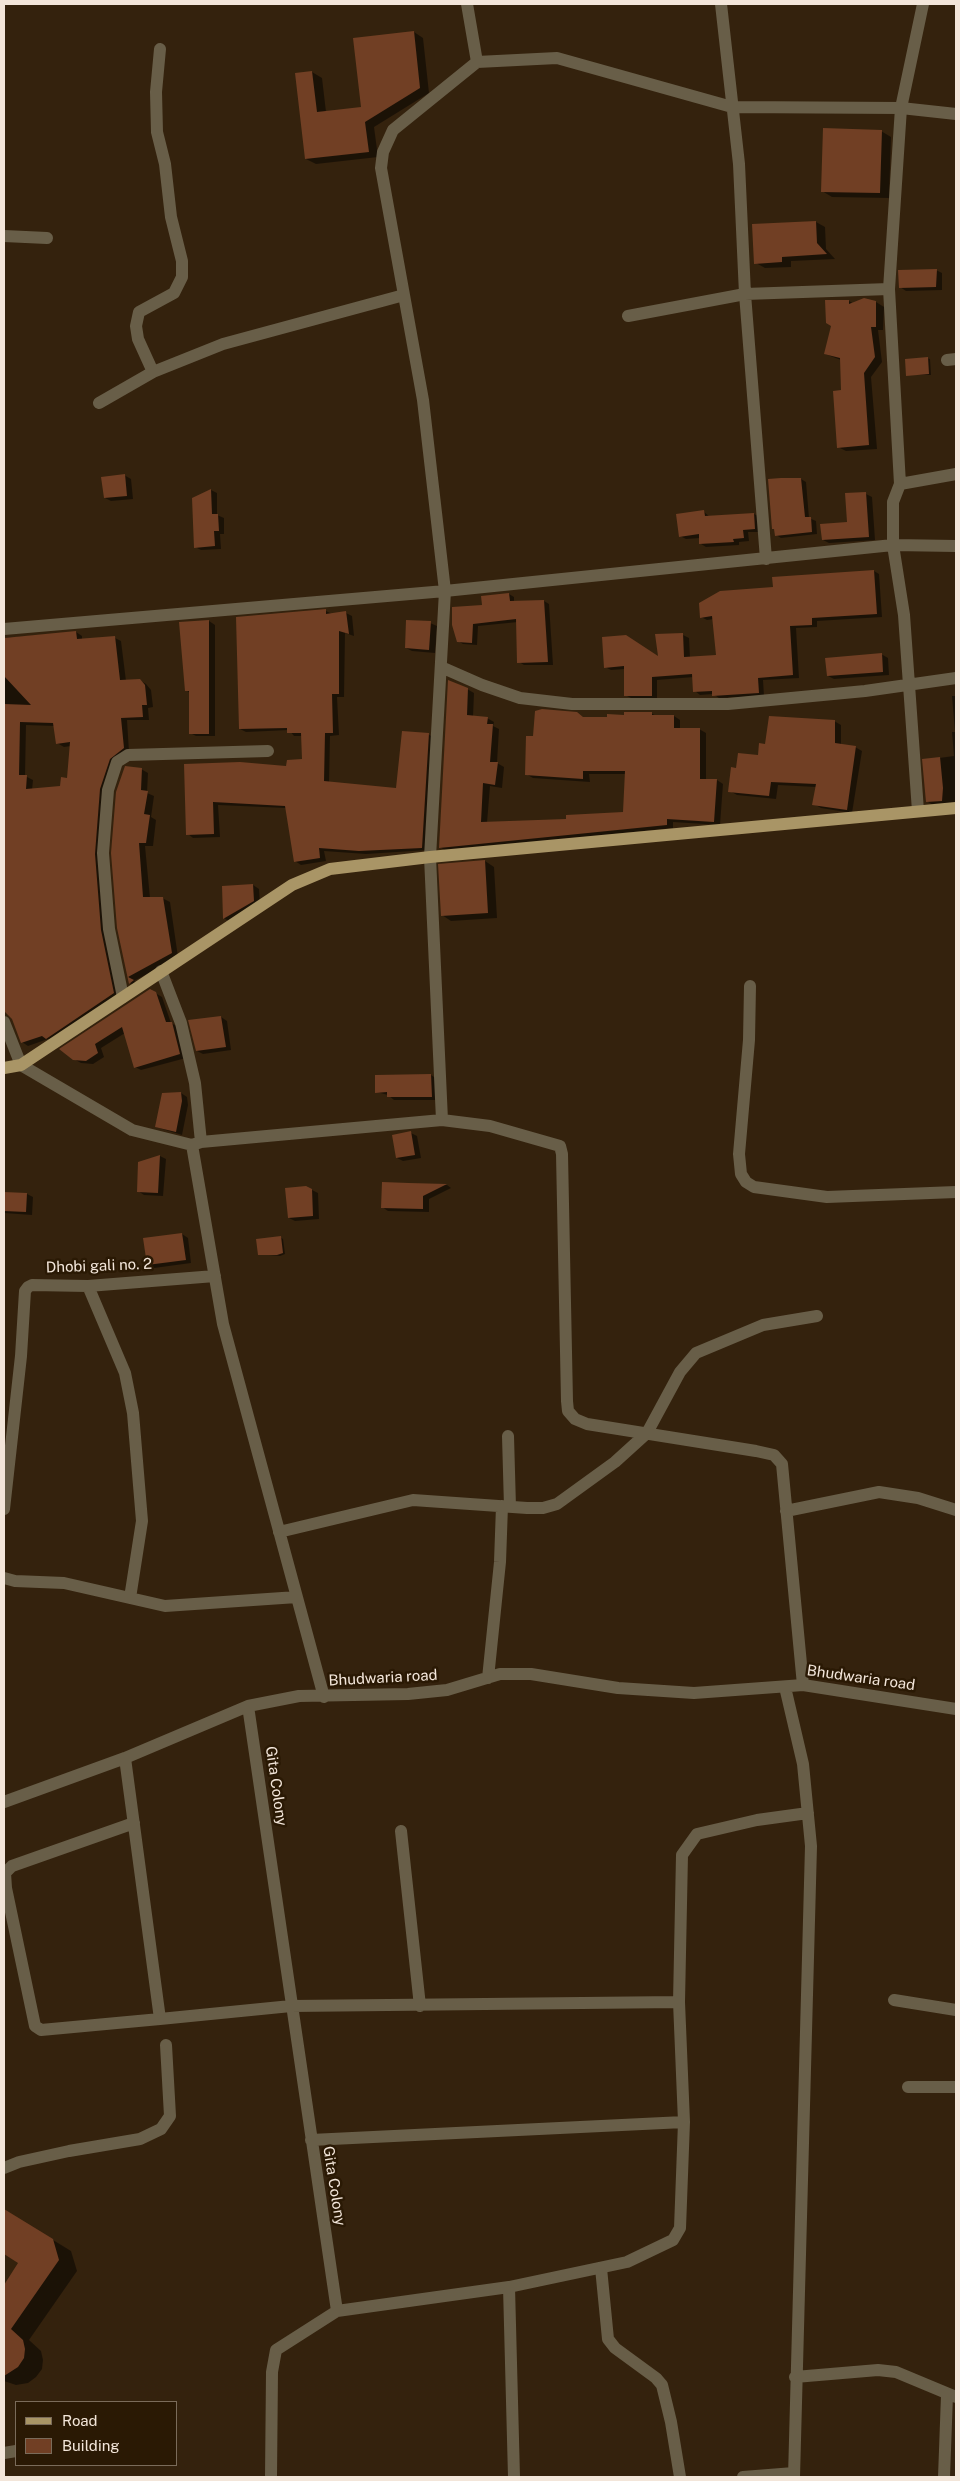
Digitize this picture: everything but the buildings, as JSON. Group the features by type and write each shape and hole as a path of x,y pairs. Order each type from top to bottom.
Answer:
{"main road":[{"path":"4,1068 21,1065 292,884 330,869 430,857 956,808"}],"street":[{"path":"467,4 477,62"},
{"path":"721,4 739,164 745,294 766,559"},
{"path":"918,812 904,615 892,545 893,502 900,484 889,289 901,108 923,4"},
{"path":"153,372 138,339 136,326 139,312 174,293 182,277 182,261 171,217 165,164 157,132 156,92 160,49"},
{"path":"442,1120 430,857 445,592 423,400 381,168 383,152 393,130 477,62 557,58 732,107 901,108 956,114"},
{"path":"4,236 47,238"},
{"path":"628,316 745,294 889,289"},
{"path":"99,403 153,372 223,344 404,294"},
{"path":"900,484 956,474"},
{"path":"4,629 445,592 892,545 956,546"},
{"path":"441,667 482,685 520,698 572,704 728,704 864,691 956,678"},
{"path":"123,996 109,929 103,852 108,790 117,762 128,755 268,751"},
{"path":"162,971 181,1023 191,1066 197,1143 223,1324 324,1697"},
{"path":"750,986 749,1040 739,1154 741,1174 746,1182 754,1187 826,1197 956,1192"},
{"path":"4,1022 21,1065 132,1130 197,1143 442,1120 490,1126 560,1146 562,1154 568,1411 575,1419 587,1424 774,1455 782,1464 802,1685"},
{"name":"Dhobi gali no. 2","path":"4,1509 21,1356 25,1291 32,1285 88,1286 215,1276"},
{"path":"88,1286 125,1373 133,1413 142,1521 130,1598"},
{"path":"279,1532 412,1500 543,1508 557,1504 614,1462 647,1433 680,1372 696,1353 762,1325 817,1316"},
{"path":"488,1678 506,1506 508,1436"},
{"path":"786,1511 879,1492 918,1498 956,1510"},
{"path":"4,1578 15,1581 64,1583 165,1606 297,1597"},
{"name":"Bhudwaria road","path":"4,1802 125,1758 248,1706 299,1696 408,1694 447,1690 500,1674 531,1674 618,1688 694,1693 802,1685 956,1709"},
{"path":"743,2477 794,2475 795,2377 811,1846 803,1764 785,1687"},
{"name":"Gita Colony","path":"248,1706 337,2311"},
{"path":"125,1758 160,2019"},
{"path":"271,2477 272,2372 276,2350 337,2311 509,2287 601,2268 628,2262 673,2240 680,2228 684,2122 679,2002 682,1855 697,1834 757,1820 808,1813"},
{"path":"134,1822 12,1866 5,1873 6,1888 35,2026 41,2030 291,2006 679,2002"},
{"path":"401,1831 420,2006"},
{"path":"894,2000 956,2010"},
{"path":"4,2168 20,2162 69,2151 140,2139 161,2129 170,2116 166,2045"},
{"path":"908,2087 956,2087"},
{"path":"311,2140 684,2122"},
{"path":"601,2268 608,2339 615,2348 656,2378 662,2385 672,2422 680,2477"},
{"path":"509,2287 514,2477"},
{"path":"795,2377 878,2370 896,2372 952,2396 944,2477"}]}
